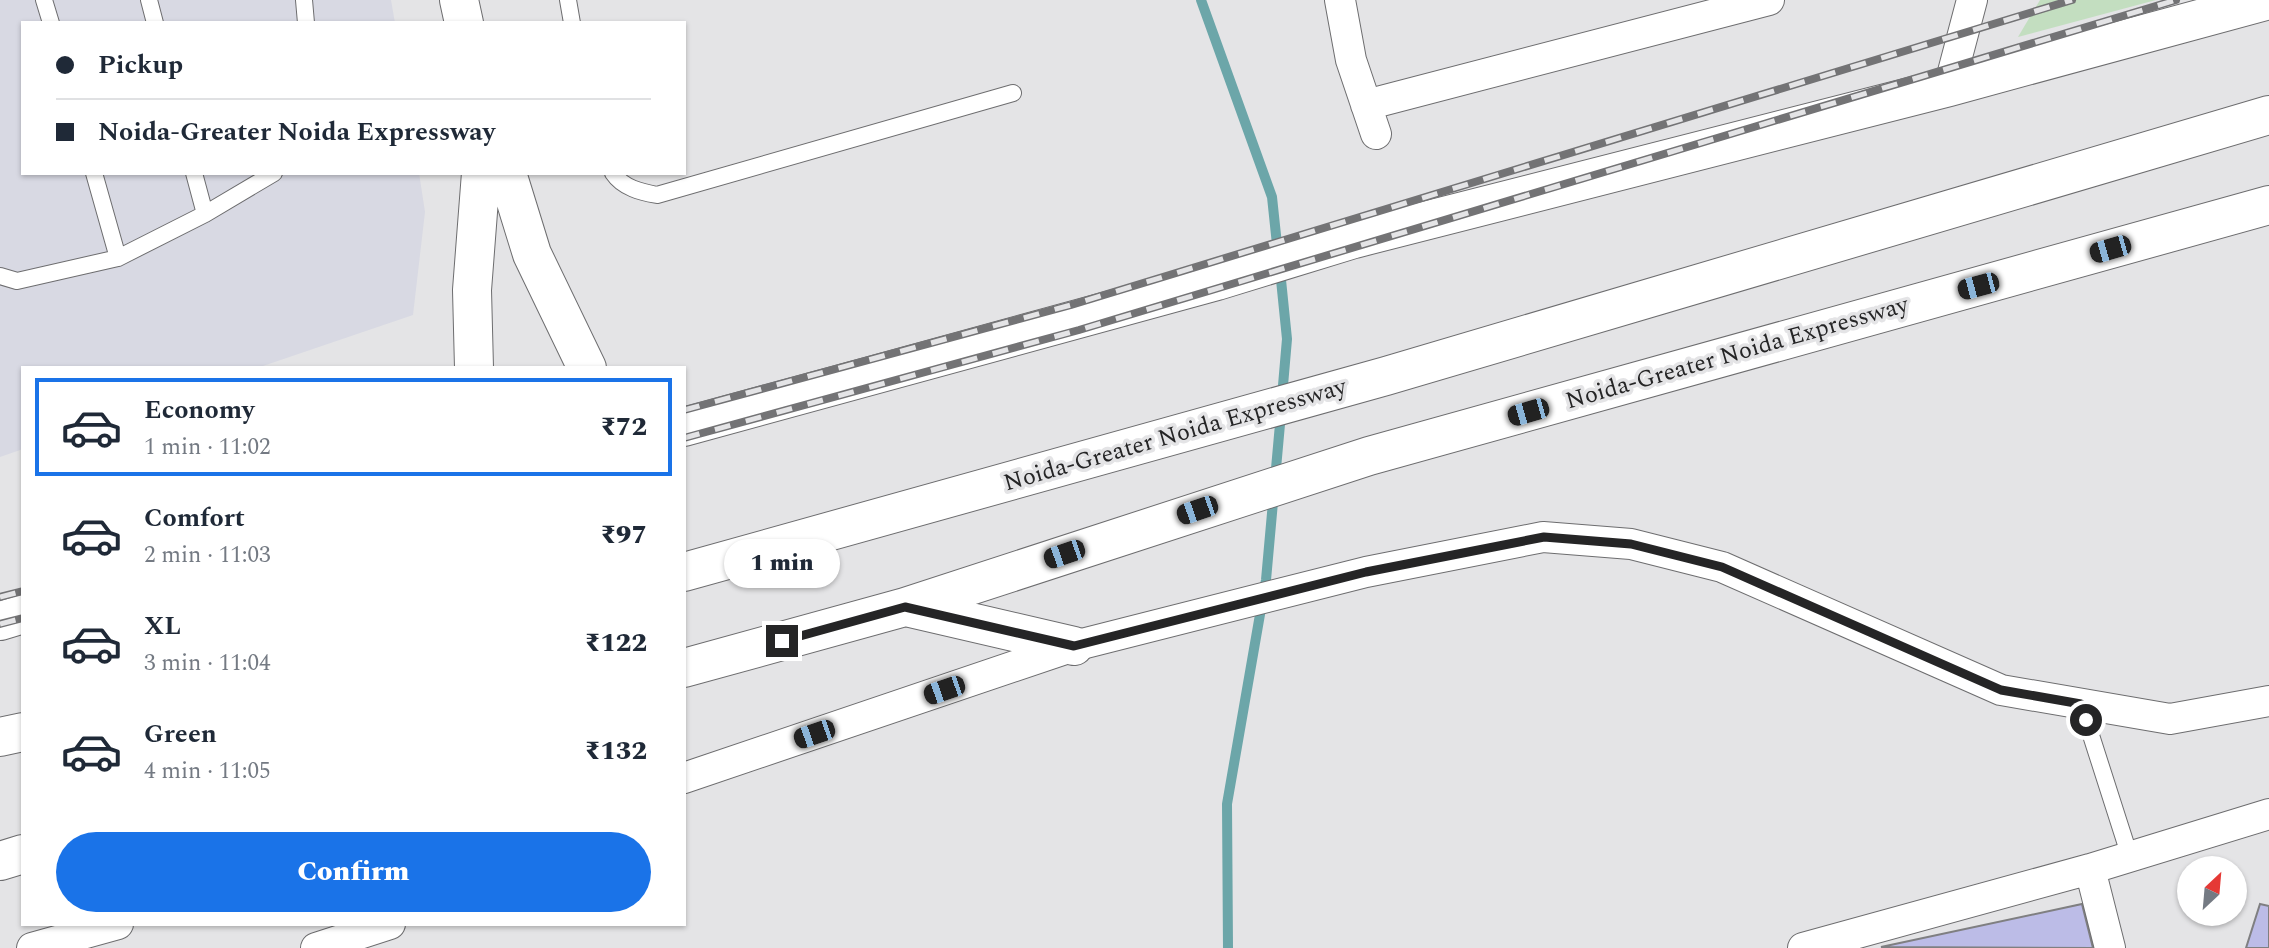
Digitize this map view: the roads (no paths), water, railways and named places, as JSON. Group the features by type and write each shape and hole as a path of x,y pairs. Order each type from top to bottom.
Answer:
{"main road":[{"path":"458,0 463,21"},
{"path":"686,426 1217,281 1354,239 1950,87 2269,1"},
{"name":"Noida-Greater Noida Expressway","path":"686,571 1386,376 2269,115"},
{"path":"474,366 472,290 481,175"},
{"path":"507,175 532,254 586,366"},
{"name":"Noida-Greater Noida Expressway","path":"686,667 905,607 1369,456 2269,205"},
{"path":"905,607 1074,646"},
{"path":"0,621 21,615"},
{"path":"0,737 21,732"},
{"path":"0,861 21,855"}],"street":[{"path":"1340,0 1351,60 1376,134"},
{"path":"1366,105 1769,0"},
{"path":"1950,87 1972,0"},
{"path":"686,777 1074,646 1366,572 1544,537 1631,544 1722,567 2001,690 2169,719 2269,701"},
{"path":"1803,948 1859,940 2269,814"},
{"path":"2090,869 2110,948"},
{"path":"32,948 111,926"},
{"path":"316,948 384,926"}],"lane":[{"path":"44,0 50,21"},
{"path":"149,0 154,21"},
{"path":"304,0 306,21"},
{"path":"568,0 572,21"},
{"path":"614,175 637,191 657,195 1013,93"},
{"path":"95,175 118,258"},
{"path":"195,175 205,214"},
{"path":"0,276 17,281 118,258 205,214 271,175"},
{"path":"2081,704 2130,857"}],"waterway":[{"path":"1201,0 1272,197 1278,254"},
{"path":"1280,270 1287,339 1282,397"},
{"path":"1228,948 1227,804 1266,580 1281,413"}],"railway":[{"path":"686,409 1071,305 2072,0"},
{"path":"686,437 1079,330 2176,0"},
{"path":"0,597 21,592"},
{"path":"0,624 21,619"}]}
